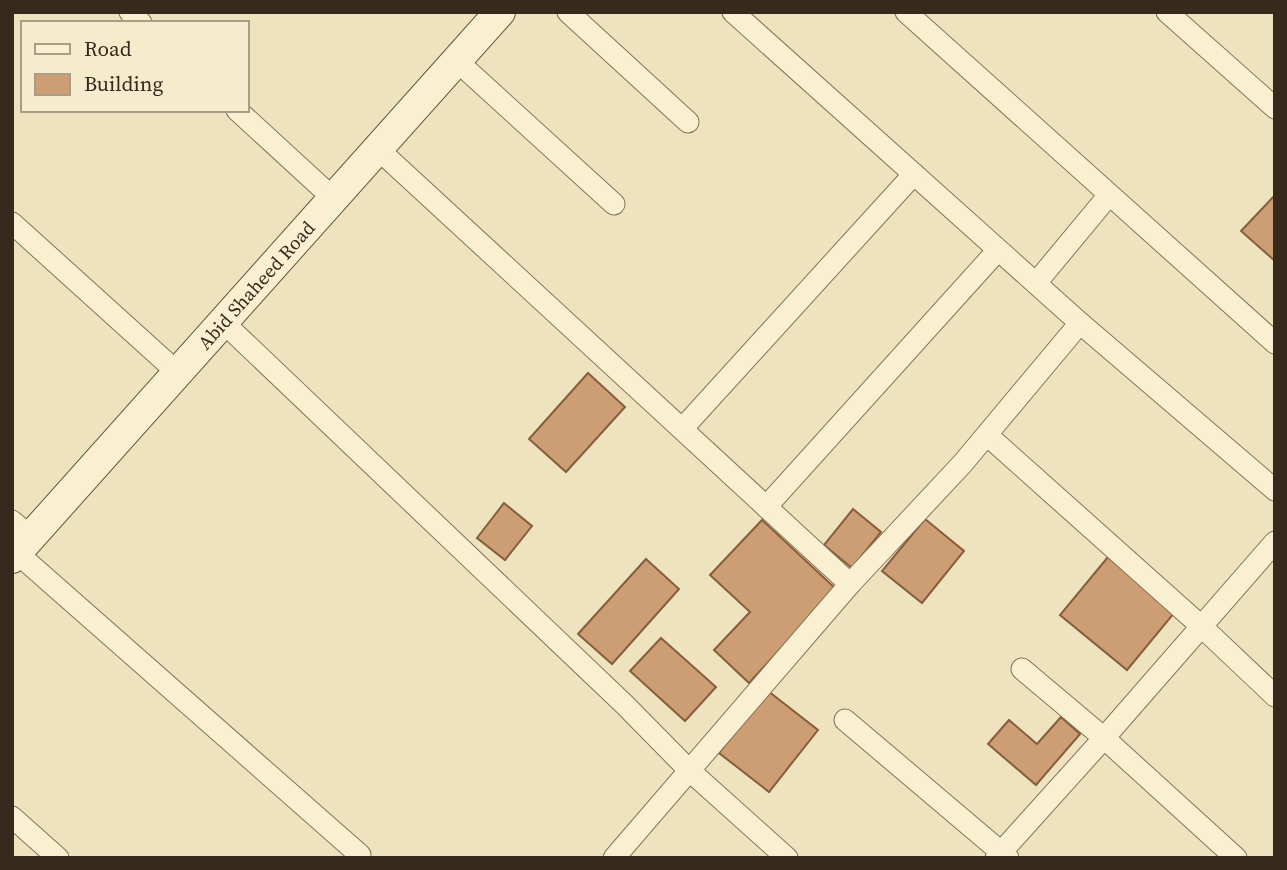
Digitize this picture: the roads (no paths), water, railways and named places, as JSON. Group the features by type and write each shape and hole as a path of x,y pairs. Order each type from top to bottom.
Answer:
{"street":[{"path":"568,12 688,122"},
{"path":"733,12 1080,323 1275,490"},
{"path":"906,12 1275,343"},
{"path":"1167,12 1275,108"},
{"name":"Abid Shaheed Road","path":"18,542 224,323 457,61 490,16"},
{"path":"457,61 614,204"},
{"path":"239,112 334,199"},
{"path":"379,150 850,584"},
{"path":"681,429 914,174"},
{"path":"1036,283 1109,195"},
{"path":"12,223 178,373"},
{"path":"766,507 998,250"},
{"path":"224,323 615,695 690,771 788,858"},
{"path":"614,858 850,584 987,435 1080,323"},
{"path":"987,435 1201,626 1275,696"},
{"path":"845,720 1002,856 1275,541"},
{"path":"18,542 360,855"},
{"path":"1022,669 1104,738 1237,858"},
{"path":"12,817 58,858"}]}
